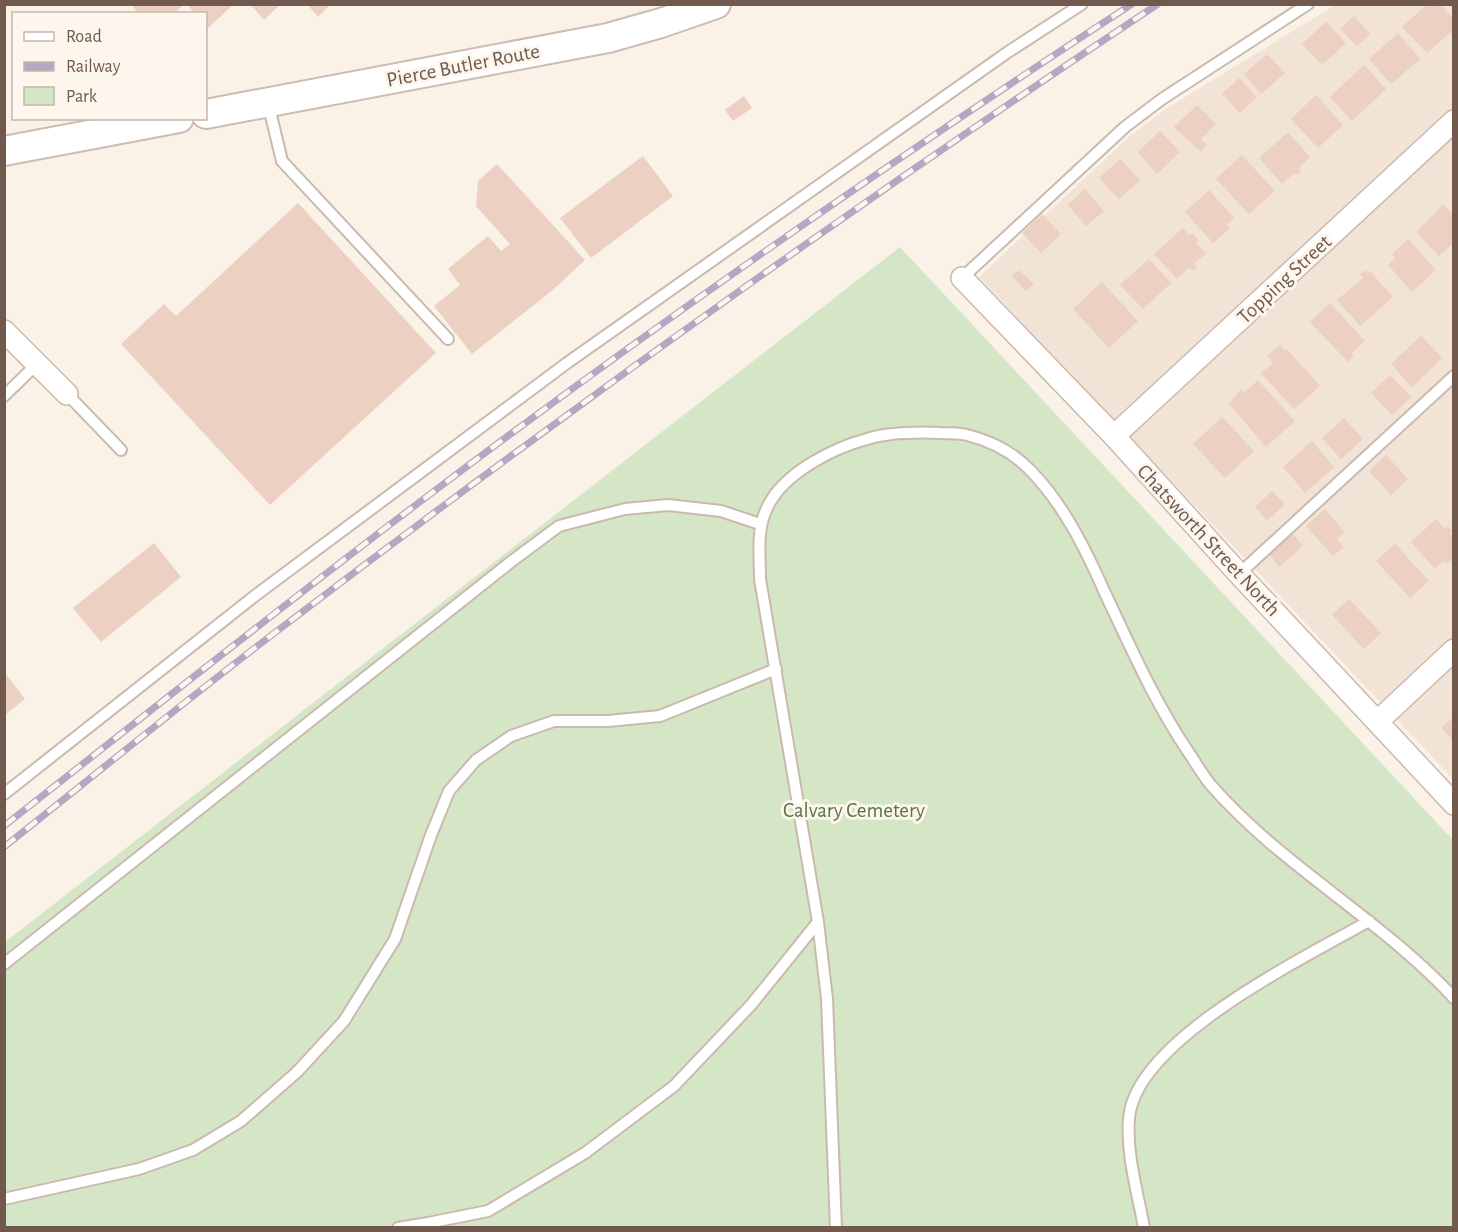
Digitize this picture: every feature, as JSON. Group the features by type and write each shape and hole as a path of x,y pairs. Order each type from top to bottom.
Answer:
{"main road":[{"name":"Pierce Butler Route","path":"207,114 608,38 712,5"},
{"path":"4,151 101,125 156,120"}],"street":[{"name":"Topping Street","path":"1114,436 1454,121"},
{"name":"Chatsworth Street North","path":"962,278 1114,436 1239,574 1454,804"},
{"path":"4,331 67,394"},
{"path":"1378,721 1454,650"}],"lane":[{"path":"4,794 256,595 567,363 979,73 1082,4"},
{"path":"962,278 1125,127 1162,99 1308,4"},
{"path":"268,102 282,161 448,339"},
{"path":"4,396 37,364"},
{"path":"1239,574 1454,376"},
{"path":"67,394 121,450"},
{"path":"836,1227 827,999 818,922 760,579 760,524 769,503 792,477 831,452 868,438 914,432 966,434 1002,447 1030,470 1060,507 1089,557 1168,723 1209,782 1256,831 1369,921 1438,981 1454,998"},
{"path":"4,964 559,526 625,509 668,505 721,511 760,524"},
{"path":"4,1199 139,1169 193,1150 241,1121 297,1072 344,1020 395,939 430,835 449,791 476,760 511,736 554,721 608,721 660,716 776,669"},
{"path":"1144,1227 1132,1160 1129,1118 1140,1084 1173,1045 1238,996 1369,921"},
{"path":"398,1227 488,1211 585,1153 674,1086 751,1005 818,922"}],"shaded area":[{"path":"1335,5 1453,5 1453,779 979,277 1130,136 1169,107"}],"green space":[{"name":"Calvary Cemetery","path":"900,247 1453,840 1453,1227 5,1228 5,942"}],"building":[{"path":"131,4 184,4 176,12 137,12"},
{"path":"187,4 234,4 208,28 207,12 193,12"},
{"path":"250,4 281,4 264,20"},
{"path":"307,4 331,4 318,17"},
{"path":"1427,4 1440,4 1454,19 1454,29 1427,53 1402,27"},
{"path":"1354,16 1370,34 1357,46 1340,29"},
{"path":"1326,22 1346,43 1322,65 1302,44"},
{"path":"1398,33 1420,59 1391,84 1369,59"},
{"path":"1267,54 1285,73 1261,94 1244,74"},
{"path":"1364,65 1386,89 1352,121 1330,97"},
{"path":"1239,78 1257,97 1240,113 1222,94"},
{"path":"1316,95 1343,125 1318,148 1291,119"},
{"path":"744,96 752,108 733,121 725,110"},
{"path":"1197,105 1216,124 1201,139 1207,145 1201,152 1174,127"},
{"path":"1160,131 1180,152 1157,174 1138,152"},
{"path":"1288,132 1310,157 1299,168 1301,171 1296,175 1294,173 1282,184 1259,158"},
{"path":"1242,155 1275,191 1249,214 1216,179"},
{"path":"643,156 673,196 591,258 560,218"},
{"path":"1120,159 1140,180 1119,199 1099,178"},
{"path":"497,164 585,260 554,289 472,354 434,306 460,285 448,269 488,236 501,251 510,244 476,206 478,181"},
{"path":"1085,189 1104,211 1086,226 1068,205"},
{"path":"1209,190 1234,218 1226,225 1230,228 1213,243 1185,212"},
{"path":"298,203 436,353 270,505 121,344 164,304 176,316"},
{"path":"1443,205 1454,215 1454,242 1439,256 1416,232"},
{"path":"1042,214 1061,234 1041,253 1022,233"},
{"path":"1183,228 1189,235 1192,233 1199,240 1196,243 1206,254 1194,263 1197,267 1193,271 1189,267 1177,279 1154,254"},
{"path":"1408,239 1436,270 1412,292 1388,265 1395,258 1392,254"},
{"path":"1149,259 1171,283 1143,309 1120,285"},
{"path":"1019,270 1034,284 1026,291 1012,276"},
{"path":"1366,270 1368,273 1370,271 1393,297 1360,326 1337,300 1363,278 1360,274"},
{"path":"1102,282 1138,321 1109,348 1073,309"},
{"path":"1330,303 1365,341 1351,354 1354,356 1348,362 1310,322"},
{"path":"1421,336 1442,358 1412,387 1391,364"},
{"path":"1280,345 1285,351 1287,349 1320,386 1294,409 1261,373 1273,363 1267,356"},
{"path":"1390,375 1411,397 1392,415 1371,393"},
{"path":"1258,380 1295,421 1266,447 1229,404 1241,389 1244,393"},
{"path":"1222,417 1254,451 1225,478 1193,444"},
{"path":"1344,418 1363,439 1341,459 1322,438"},
{"path":"1312,441 1334,467 1305,493 1283,467"},
{"path":"1386,455 1408,479 1391,495 1369,471"},
{"path":"1272,491 1285,504 1267,521 1255,507"},
{"path":"1325,509 1345,532 1337,539 1344,547 1333,556 1306,526"},
{"path":"1436,519 1445,529 1448,526 1452,531 1449,533 1454,538 1454,557 1446,564 1443,561 1435,569 1411,542"},
{"path":"1293,534 1303,546 1279,567 1269,554"},
{"path":"154,543 181,577 101,642 73,608"},
{"path":"1395,544 1429,581 1410,598 1376,561"},
{"path":"1349,599 1381,633 1364,649 1332,615"},
{"path":"5,673 25,699 5,715"},
{"path":"1454,717 1454,741 1441,728"}],"railway":[{"path":"4,826 372,538 598,370 774,245 952,123 1132,4"},
{"path":"4,847 246,655 605,387 824,231 1158,4"}]}
